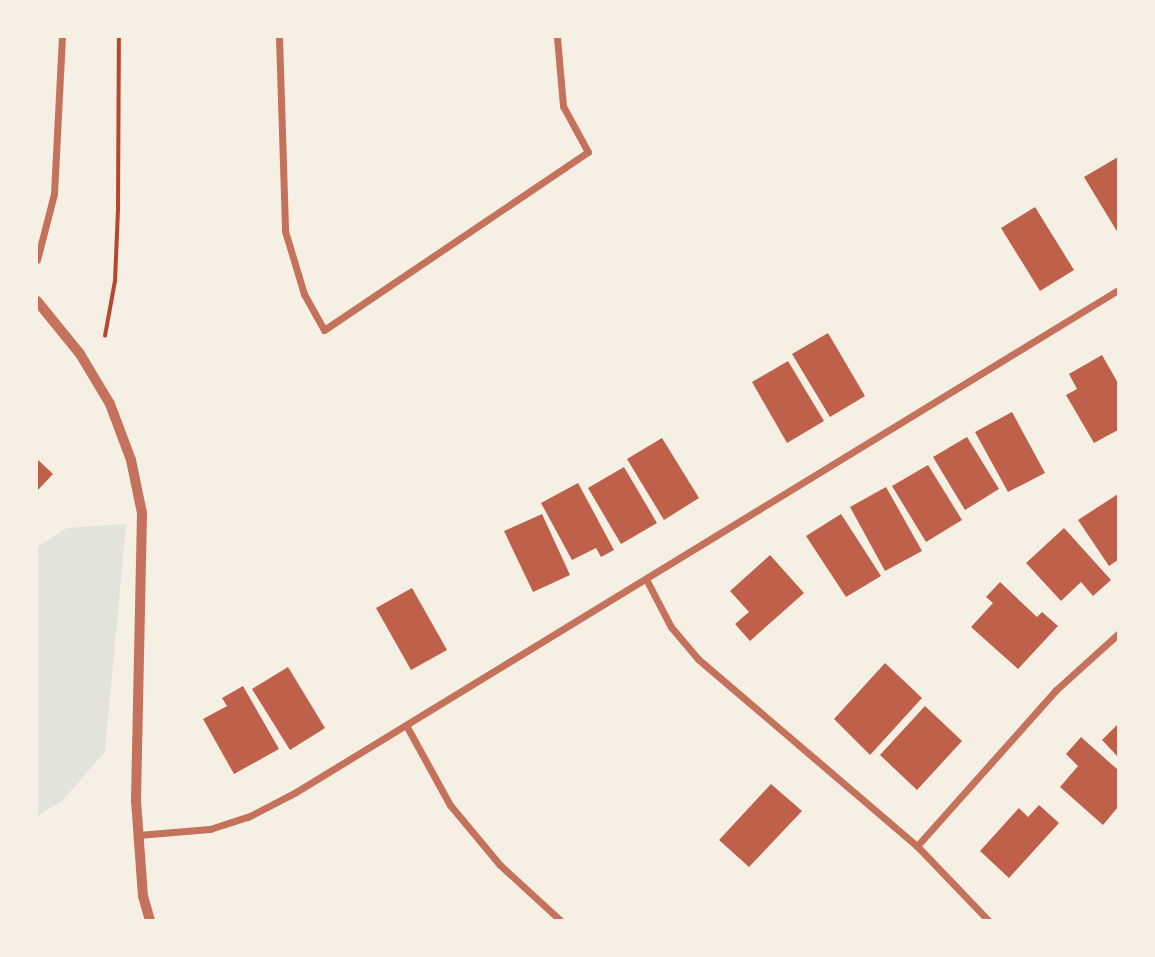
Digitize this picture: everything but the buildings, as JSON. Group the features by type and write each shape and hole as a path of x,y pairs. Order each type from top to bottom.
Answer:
{"street":[{"path":"37,260 54,194 62,37"},
{"path":"279,37 285,231 304,294 324,330 588,152 563,106 557,37"},
{"path":"138,835 210,829 248,817 406,725 1118,290"},
{"path":"37,301 80,354 110,404 131,460 142,513 138,835 143,896 150,920"},
{"path":"646,579 671,627 698,659 916,846 988,920"},
{"path":"916,846 1056,690 1118,634"},
{"path":"406,725 450,804 500,864 560,920"}],"path":[{"path":"105,336 115,281 118,220 119,37"}],"shaded area":[{"path":"126,524 105,752 62,801 37,816 37,547 67,528"}]}
